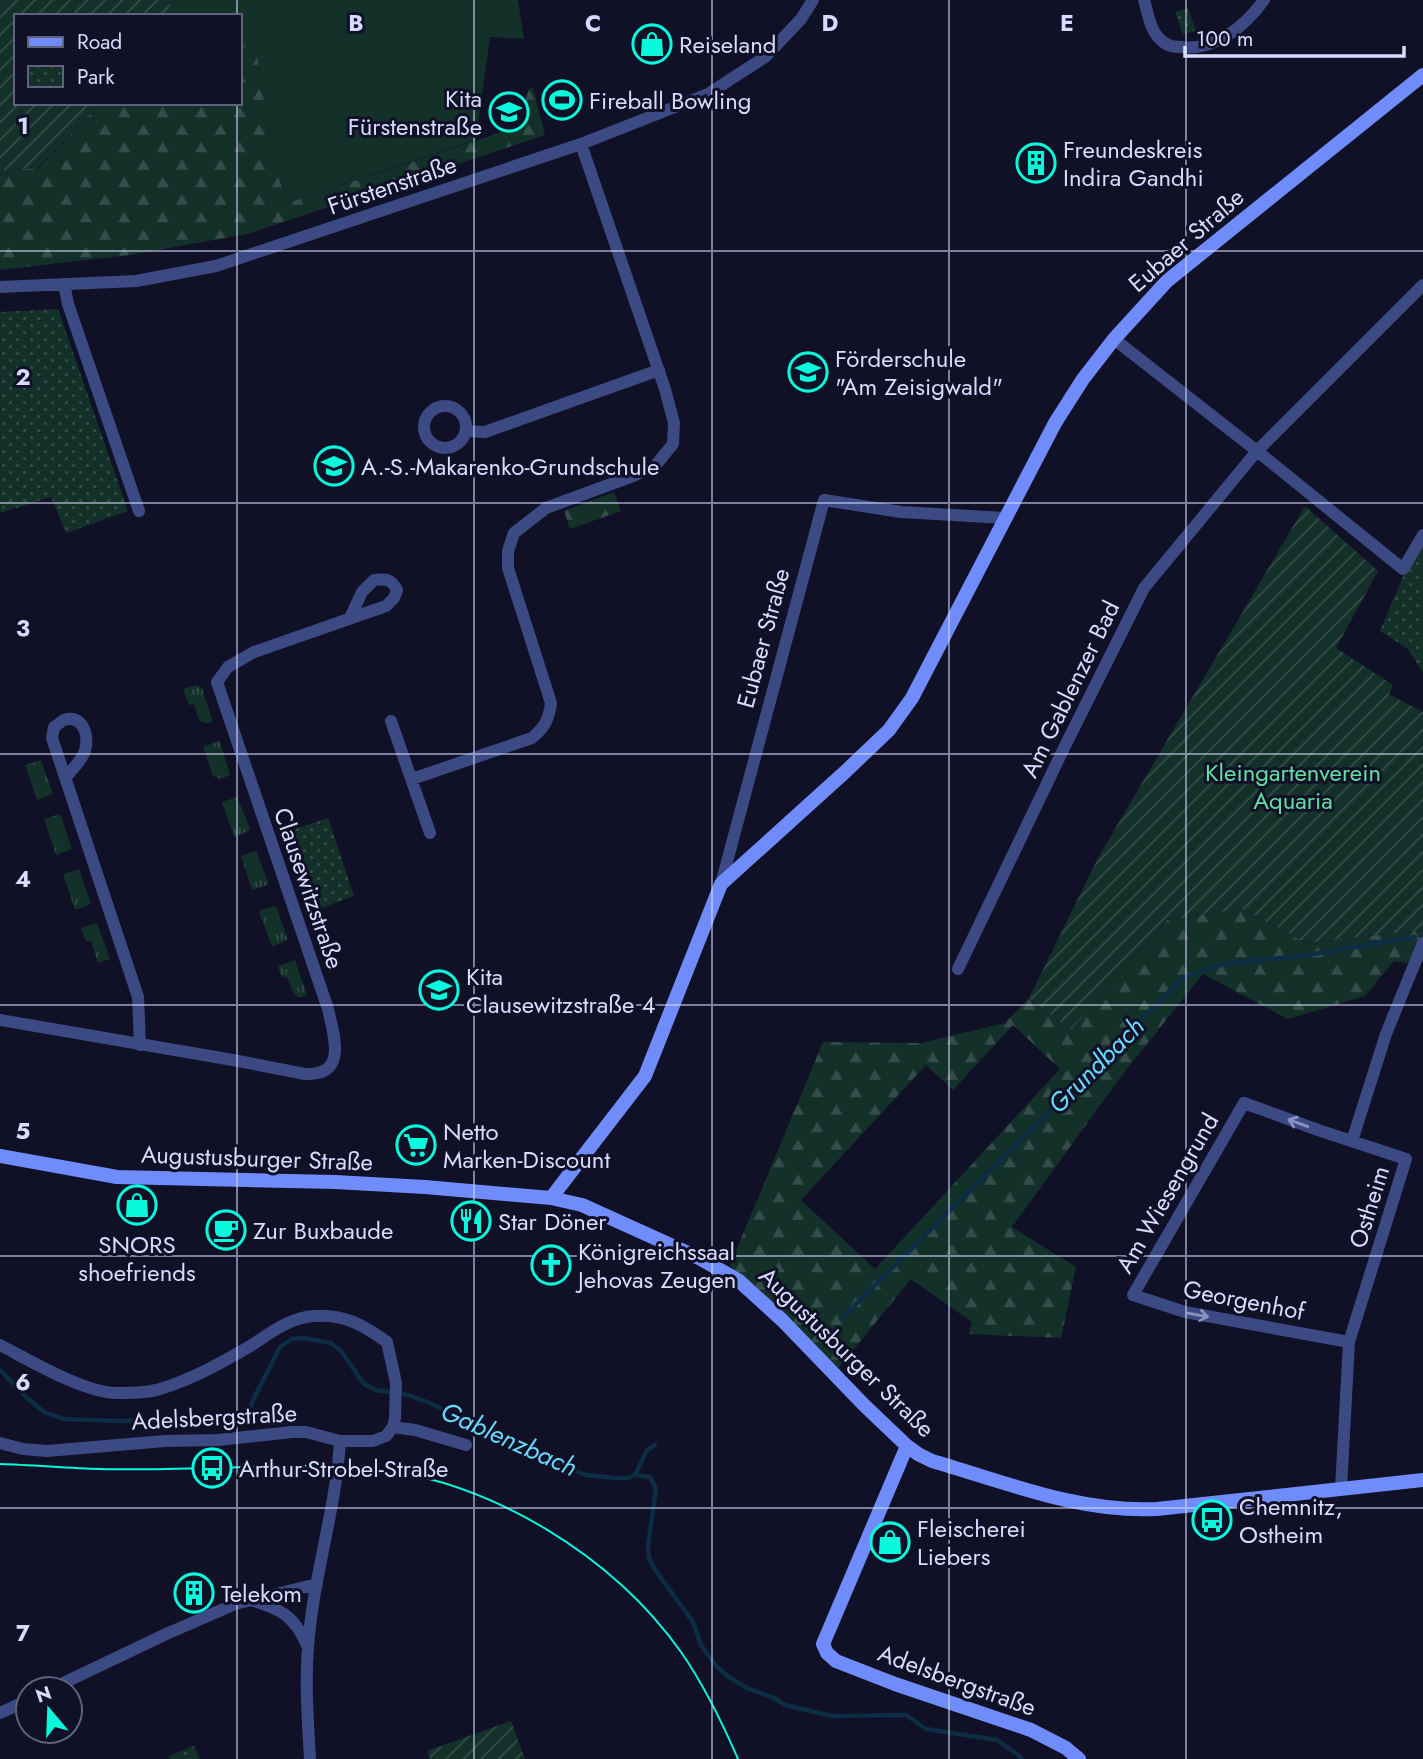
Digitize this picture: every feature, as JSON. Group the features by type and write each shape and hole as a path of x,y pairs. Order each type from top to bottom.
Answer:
{"street":[{"name":"Fürstenstraße","path":"0,287 136,281 216,266 581,144 708,94 765,57 801,19 813,0"},
{"path":"1144,0 1154,32 1160,40 1170,46 1191,48 1213,43 1233,33 1253,6 1264,0"},
{"name":"Eubaer Straße","path":"721,884 889,730 912,698 1055,423 1083,379 1114,340 1167,281 1423,75"},
{"path":"412,779 532,738 543,729 549,718 551,703 508,568 508,551 514,533 546,508 655,466 673,444 674,422 659,370 581,144"},
{"path":"64,284 68,304 139,511"},
{"name":"Am Gablenzer Bad","path":"958,969 1144,588 1257,451 1423,285"},
{"path":"1114,340 1403,569 1423,535"},
{"path":"466,431 485,432 659,370"},
{"name":"Eubaer Straße","path":"551,1198 645,1076 721,884 824,500 901,512 1005,518"},
{"name":"Clausewitzstraße","path":"0,1020 305,1074 317,1075 328,1069 334,1062 335,1042 328,1009 217,682 228,667 254,652 350,618"},
{"path":"391,721 430,833"},
{"path":"65,778 138,997 140,1045"},
{"name":"Ostheim","path":"1341,1489 1349,1342 1406,1159 1352,1141 1386,1034 1423,943"},
{"name":"Am Wiesengrund","path":"1133,1294 1244,1103 1352,1141"},
{"name":"Augustusburger Straße","path":"0,1156 117,1177 394,1185 551,1198 582,1205 732,1275 764,1303 864,1405 918,1454 932,1461 1068,1501 1115,1509 1157,1509 1423,1479"},
{"name":"Georgenhof","path":"1133,1294 1185,1312 1349,1342"},
{"path":"0,1345 61,1376 115,1394 158,1390 181,1381 215,1367 290,1322 312,1316 340,1317 363,1325 387,1342 396,1383 393,1427 415,1430 466,1445"},
{"name":"Adelsbergstraße","path":"0,1443 47,1451 165,1441 230,1439 292,1432 306,1432 340,1441 373,1441 386,1436 393,1427"},
{"path":"310,1759 308,1647 337,1478 340,1441"},
{"name":"Adelsbergstraße","path":"907,1446 823,1644 827,1653 836,1661 895,1684 1031,1730 1066,1748 1079,1759"},
{"path":"80,1675 164,1634 235,1604 317,1584"},
{"path":"250,1600 285,1613 295,1622 308,1647"}],"green space":[{"path":"0,0 171,0 170,14 14,14 14,105 99,105 37,168 0,171"},
{"path":"171,0 518,0 524,39 490,37 476,140 287,203 273,159 256,47 242,45 242,14 170,14"},
{"path":"1188,8 1196,30 1183,35 1175,12"},
{"path":"242,45 256,46 273,159 287,203 505,131 521,114 529,89 533,88 545,135 247,234 129,255 0,270 0,171 38,168 99,105 242,105"},
{"path":"58,309 128,511 66,533 51,497 0,513 0,312"},
{"path":"614,492 621,511 570,529 564,511"},
{"name":"Kleingartenverein Aquaria","path":"1305,506 1378,571 1336,648 1393,685 1389,694 1423,712 1423,928 1306,943 1243,909 1167,920 1071,1030 1029,998 1099,856"},
{"path":"1423,544 1423,673 1408,649 1380,631 1405,572"},
{"path":"197,685 202,688 213,722 199,721 194,704 189,705 183,689"},
{"path":"218,741 230,775 220,779 213,776 203,747"},
{"path":"41,760 53,794 37,800 25,765"},
{"path":"237,797 250,828 249,831 234,837 222,802"},
{"path":"60,814 72,849 56,855 44,819"},
{"path":"328,818 354,896 316,910 289,831"},
{"path":"256,851 268,882 267,885 252,890 241,856"},
{"path":"79,869 91,904 75,910 63,874"},
{"path":"276,906 288,940 272,947 259,911"},
{"path":"1243,909 1306,943 1423,930 1423,940 1412,964 1394,961 1365,996 1288,1019 1203,974 1122,1075 1012,1227 1076,1267 1061,1338 969,1334 972,1322 911,1279 836,1371 730,1265 823,1042 921,1043 1005,1023 1029,998 1071,1030 1167,920","holes":["1013,1025 1060,1069 875,1269 801,1200 926,1065 953,1090"]},
{"path":"97,923 110,959 98,963 91,941 86,942 81,928"},
{"path":"295,960 307,995 299,998 294,994 287,977 282,978 278,966"},
{"path":"511,1721 525,1759 430,1759 427,1751"},
{"path":"194,1746 200,1759 170,1759 169,1756"}],"waterway":[{"name":"Grundbach","path":"841,1319 1183,978 1223,964 1307,955 1415,937"},
{"name":"Gablenzbach","path":"0,1370 44,1412 64,1419 239,1420 248,1416 253,1400 280,1347 292,1339 303,1338 331,1343 341,1351 364,1384 376,1390 408,1395 430,1403 532,1455 586,1475 650,1477 656,1489 648,1546 649,1558 693,1622 701,1645 716,1666 747,1688 785,1705 832,1716 906,1715 926,1729 997,1740 1022,1759"},
{"name":"Grundbach","path":"635,1475 647,1450 655,1445"}],"tram line":[{"path":"0,1464 114,1469 355,1467 420,1477 506,1507 547,1529 585,1555 653,1617 697,1677 738,1759"}],"place":[{"name":"Reiseland","path":"652,44"},
{"name":"Fireball Bowling","path":"562,100"},
{"name":"Kita Fürstenstraße","path":"509,112"},
{"name":"Freundeskreis Indira Gandhi","path":"1036,163"},
{"name":"Förderschule \"Am Zeisigwald\"","path":"808,372"},
{"name":"A.-S.-Makarenko-Grundschule","path":"334,466"},
{"name":"Kita Clausewitzstraße 4","path":"439,990"},
{"name":"Netto Marken-Discount","path":"416,1145"},
{"name":"SNORS shoefriends","path":"137,1205"},
{"name":"Star Döner","path":"471,1221"},
{"name":"Zur Buxbaude","path":"226,1230"},
{"name":"Königreichssaal Jehovas Zeugen","path":"551,1265"},
{"name":"Arthur-Strobel-Straße","path":"212,1468"},
{"name":"Chemnitz, Ostheim","path":"1212,1520"},
{"name":"Fleischerei Liebers","path":"890,1542"},
{"name":"Telekom","path":"194,1593"}]}
